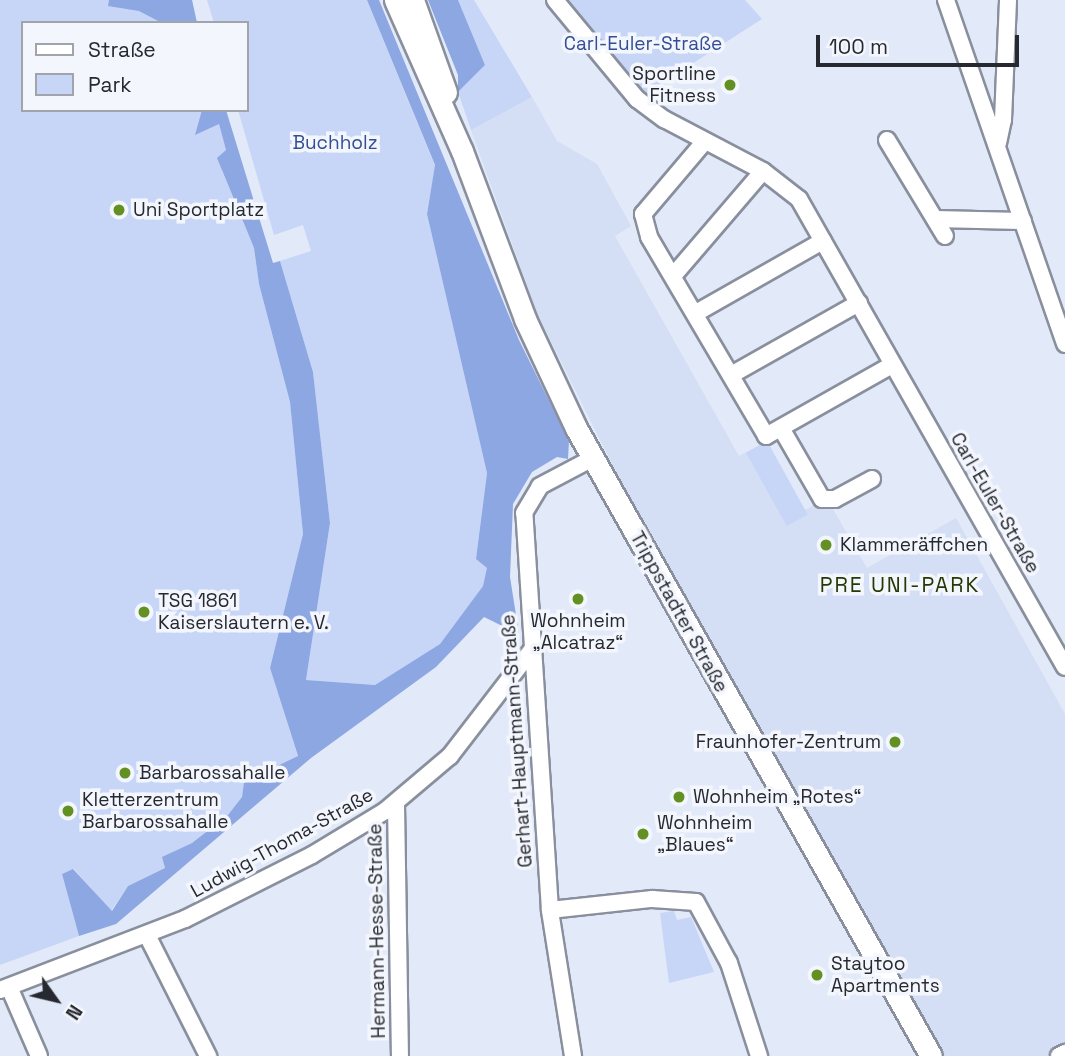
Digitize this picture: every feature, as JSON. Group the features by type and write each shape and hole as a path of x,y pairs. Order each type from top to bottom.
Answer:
{"main road":[{"name":"Trippstadter Straße","path":"396,0 462,151 526,318 593,457 931,1056"},
{"name":"Trippstadter Straße","path":"413,0 455,118 462,151"}],"street":[{"name":"Carl-Euler-Straße","path":"555,0 636,99 705,141 763,171 799,199 1065,667"},
{"path":"946,0 998,143 1065,344"},
{"path":"998,143 1008,0"},
{"path":"887,140 945,236"},
{"path":"705,141 643,214 649,237 766,436 892,365"},
{"path":"673,276 763,171"},
{"path":"935,219 1023,221"},
{"path":"696,313 823,241"},
{"path":"731,375 859,303"},
{"path":"782,428 822,499 835,499 872,480"},
{"name":"Gerhart-Hauptmann-Straße","path":"573,1056 550,910 524,513 540,486 593,457"},
{"name":"Ludwig-Thoma-Straße","path":"4,988 147,935 312,855 396,804 450,756 531,651"},
{"name":"Hermann-Hesse-Straße","path":"396,804 400,1056"},
{"path":"550,910 652,899 696,902 729,962 759,1056"},
{"path":"147,935 208,1056"},
{"path":"4,988 39,1056"},
{"path":"1059,1056 1065,1053"}],"shaded area":[{"path":"109,0 192,0 197,21 158,21 139,11 108,6"},
{"path":"367,0 379,0 519,340 569,441 568,459 557,457 532,472 513,504 510,577 519,634 484,617 436,667 311,758 116,924 79,936 62,874 73,869 112,911 128,886 165,868 162,857 192,843 228,815 242,797 244,782 298,756 270,668 303,534 290,402 259,284 254,248 217,158 226,150 219,124 195,135 201,112 227,112 273,263 280,261 313,372 330,523 306,680 375,685 440,644 483,586 487,568 476,559 487,473 427,214 435,165"},
{"path":"428,0 458,0 485,65 458,92 458,75"},
{"path":"532,97 557,141 597,164 631,226 615,236 739,456 762,444 801,512 822,501 830,504 867,568 956,518 1065,714 1065,1056 917,1056 802,854 820,845 611,462 537,313 471,130"}],"green space":[{"name":"TSG 1861 Kaiserslautern e. V.","path":"0,0 192,0 197,21 21,21 21,112 225,112 219,124 226,150 222,171 254,248 259,284 290,402 303,534 270,668 298,757 244,782 242,797 228,815 192,843 163,857 165,868 128,886 111,911 74,869 62,874 79,936 0,965"},
{"name":"Buchholz","path":"207,0 367,0 435,166 427,214 487,473 476,559 488,568 483,586 440,644 375,685 306,680 330,523 313,372 280,261 311,251 303,225 274,235 239,112 248,112 248,21 213,21"},
{"path":"458,0 474,0 532,97 471,130 458,92 485,65"},
{"name":"Carl-Euler-Straße","path":"555,0 745,0 762,19 637,99"},
{"path":"767,441 808,514 787,526 746,453"},
{"path":"674,911 677,920 691,917 714,972 669,983 660,913"}],"place":[{"name":"Sportline Fitness","path":"730,85"},
{"name":"Uni Sportplatz","path":"119,210"},
{"name":"Klammeräffchen","path":"826,545"},
{"name":"Wohnheim „Alcatraz“","path":"578,599"},
{"name":"TSG 1861 Kaiserslautern e. V.","path":"144,612"},
{"name":"Fraunhofer-Zentrum","path":"895,742"},
{"name":"Barbarossahalle","path":"125,773"},
{"name":"Wohnheim „Rotes“","path":"679,797"},
{"name":"Kletterzentrum Barbarossahalle","path":"68,811"},
{"name":"Wohnheim „Blaues“","path":"643,834"},
{"name":"Staytoo Apartments","path":"817,975"}],"district":[{"name":"PRE UNI-PARK","path":"900,585"}]}
